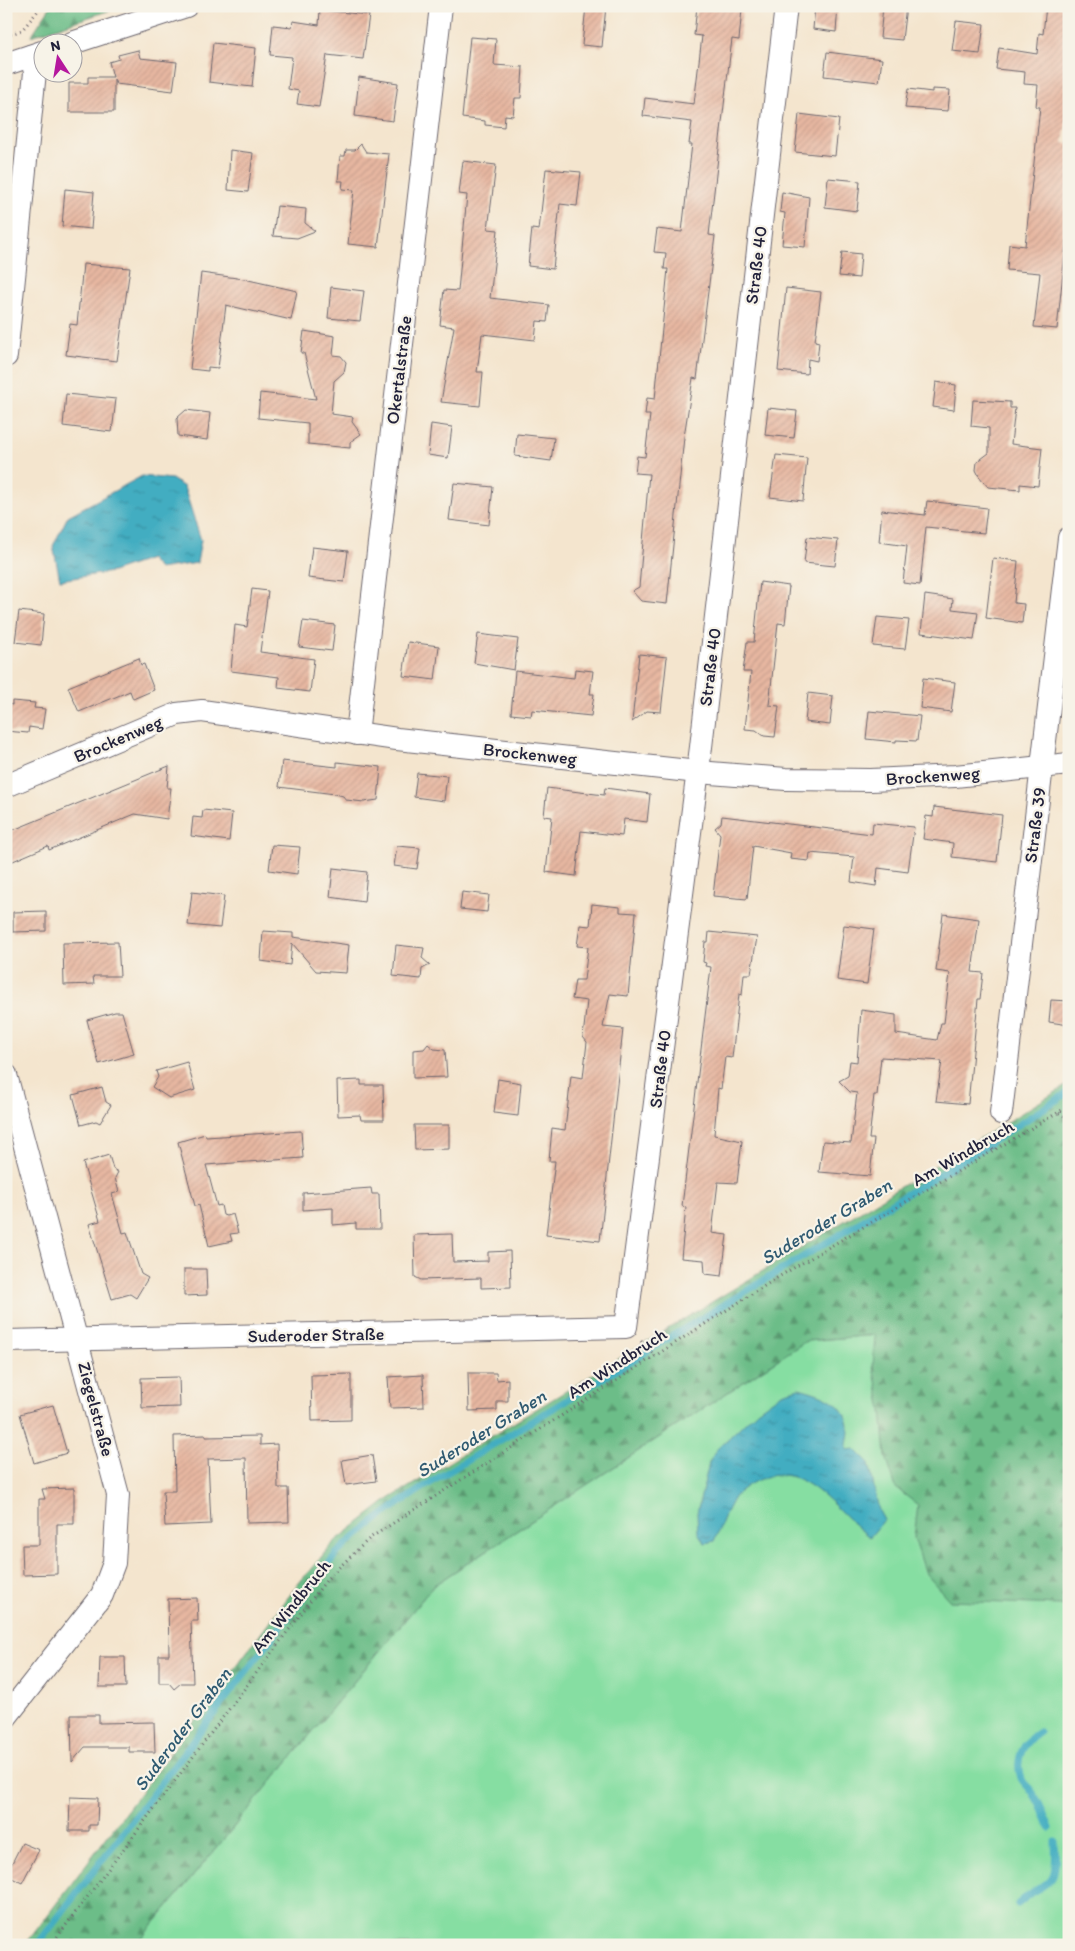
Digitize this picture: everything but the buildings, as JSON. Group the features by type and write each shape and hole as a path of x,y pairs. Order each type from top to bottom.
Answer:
{"street":[{"path":"82,40 186,6"},
{"name":"Okertalstraße","path":"356,734 441,6"},
{"name":"Straße 40","path":"626,1327 698,772 786,6"},
{"path":"6,64 32,56"},
{"path":"6,356 34,82"},
{"name":"Straße 39","path":"1001,1113 1069,538"},
{"name":"Brockenweg","path":"6,786 177,714 202,711 356,734 698,772 786,779 871,780 955,776 1042,765 1069,764"},
{"name":"Ziegelstraße","path":"6,1075 118,1493 114,1563 102,1594 6,1717"},
{"name":"Suderoder Straße","path":"6,1341 626,1327"}],"path":[{"path":"6,36 22,30 42,6"},
{"name":"Am Windbruch","path":"51,1945 328,1578 370,1538 653,1353 830,1246 1069,1106"},
{"path":"1059,1113 1069,1119"},
{"path":"988,1140 994,1151"},
{"path":"648,1347 653,1353"}],"green space":[{"path":"51,6 123,6 43,32 34,32"},
{"path":"1069,1084 1069,1610 1060,1605 950,1601 926,1574 914,1538 918,1505 896,1488 886,1457 882,1410 873,1367 875,1335 806,1341 434,1585 136,1945 25,1945 299,1583 333,1543 389,1499"},
{"path":"1069,1318 1069,1945 136,1945 434,1585 806,1341"}],"water":[{"path":"142,476 172,479 184,487 201,540 197,563 159,569 150,559 112,572 60,580 53,546 68,516"},
{"path":"799,1388 825,1397 838,1406 843,1413 849,1431 847,1450 855,1449 869,1463 879,1511 884,1520 870,1537 805,1482 791,1476 775,1475 758,1480 738,1493 730,1504 714,1541 705,1543 698,1533 697,1513 709,1463 716,1450 757,1411 782,1393"}],"waterway":[{"name":"Suderoder Graben","path":"37,1945 337,1553 361,1532 398,1504 438,1478 984,1147 1069,1092"},
{"path":"1039,1732 1029,1740 1022,1751 1019,1771 1022,1780 1038,1801 1050,1828"},
{"path":"1018,1904 1053,1876 1056,1858 1055,1842"}]}
